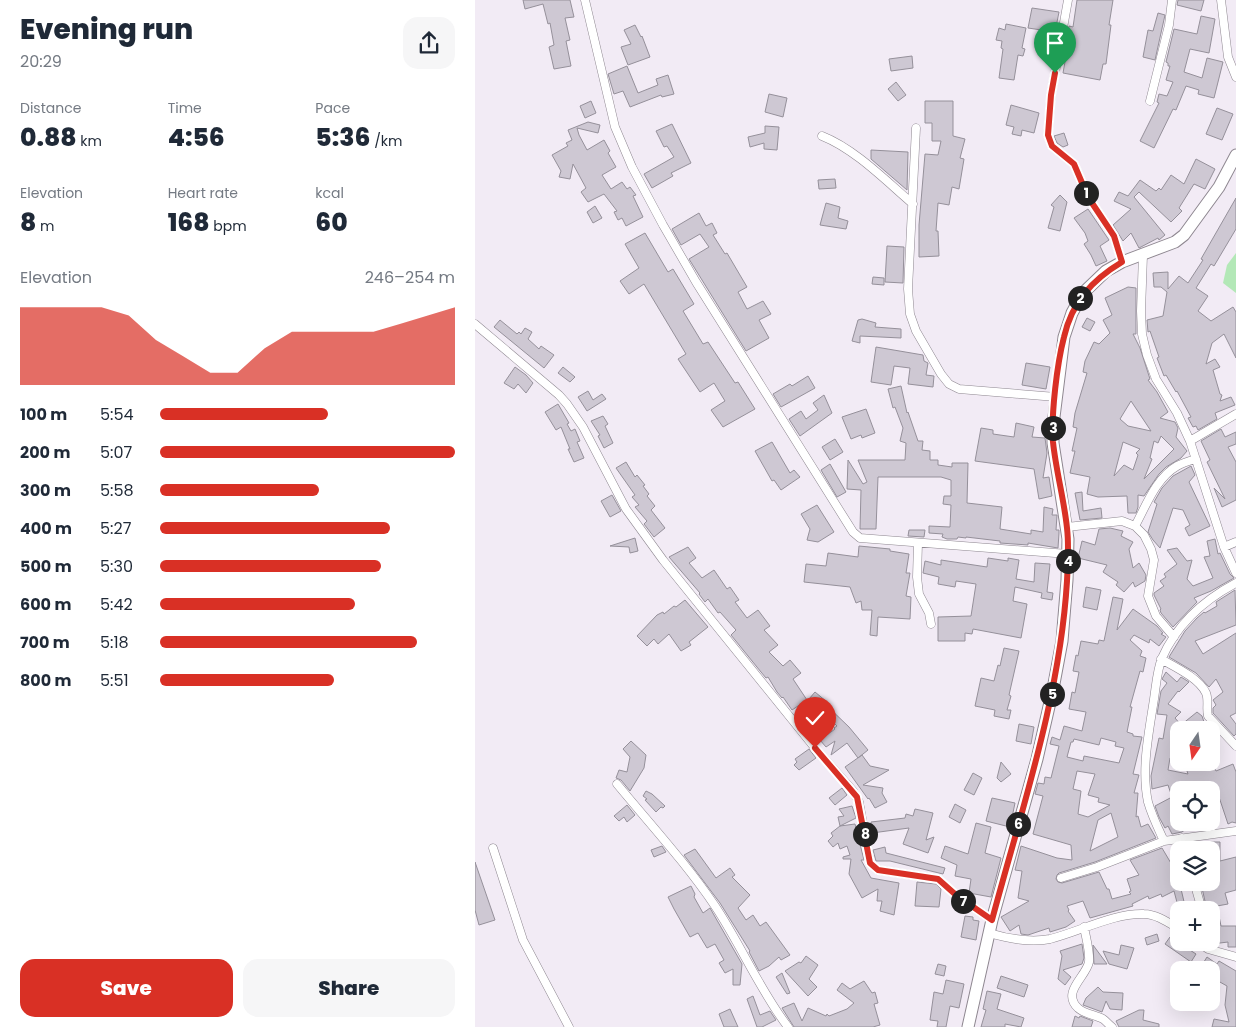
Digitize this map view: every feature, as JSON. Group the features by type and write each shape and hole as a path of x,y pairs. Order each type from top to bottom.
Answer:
{"street":[{"path":"585,0 615,127 632,167 658,217 701,290 853,532 860,538 1068,554"},
{"path":"1068,0 1051,95 1049,141 1056,151 1074,164 1088,197 1114,236 1122,262"},
{"path":"1150,101 1169,25 1172,0"},
{"path":"1221,0 1228,57 1236,77"},
{"path":"916,128 908,289 910,314 916,331 941,374 949,384 959,389 1056,397"},
{"path":"822,136 860,159 913,204"},
{"path":"968,1027 992,920 1037,759 1055,681 1064,621 1068,554 1067,526 1053,443 1056,397 1064,337 1072,313 1083,292 1106,271 1122,262 1175,242 1184,235 1219,187 1236,155"},
{"path":"1143,255 1141,311 1142,334 1147,356 1156,379 1177,412 1190,441 1224,547 1236,573"},
{"path":"475,324 559,395 567,404 591,440 627,510 663,560 815,748 853,791 859,802 870,863 878,870 938,879 956,895 992,920"},
{"path":"1190,441 1236,414"},
{"path":"1135,526 1153,492 1164,478 1175,467 1195,459"},
{"path":"1067,526 1121,520 1135,526 1144,535 1154,560 1148,596 1156,616 1174,638"},
{"path":"1224,547 1236,542"},
{"path":"918,543 917,577 919,594 929,613 931,624"},
{"path":"1164,841 1153,820 1148,801 1147,784 1150,727 1161,659 1174,638 1201,605 1217,593 1236,584"},
{"path":"1161,659 1189,675 1203,688 1207,694 1206,710 1208,716 1236,746"},
{"path":"617,784 675,853 715,906 771,1004 788,1027"},
{"path":"1061,878 1097,867 1164,841 1236,831"},
{"path":"493,848 523,940 569,1027"},
{"path":"989,933 1010,939 1035,941 1128,916 1144,914 1170,924"},
{"path":"1084,927 1089,961 1072,994 1074,1002 1078,1009 1103,1019 1112,1027"},
{"path":"1220,951 1236,957"}],"green space":[{"path":"1236,253 1236,293 1223,283 1227,265"}],"building":[{"path":"523,0 570,0 574,17 565,18 570,40 566,41 571,66 554,69 549,47 554,45 550,23 548,24 543,4 525,9"},
{"path":"1077,0 1113,0 1106,64 1103,64 1100,80 1063,73 1070,34 1068,34 1069,26 1073,27"},
{"path":"1178,0 1204,0 1201,11 1177,5"},
{"path":"1032,8 1059,12 1055,32 1028,28"},
{"path":"1158,13 1165,15 1155,60 1143,57 1148,30 1153,31"},
{"path":"1201,16 1215,19 1209,53 1190,49 1184,72 1202,78 1207,58 1223,62 1214,98 1198,94 1199,90 1186,86 1176,110 1173,109 1154,148 1140,141 1159,103 1157,102 1159,94 1167,96 1173,82 1166,80 1170,66 1166,62 1174,29 1197,34"},
{"path":"1006,24 1026,28 1022,48 1025,49 1023,56 1018,55 1014,80 999,78 1003,49 1001,48 1002,41 996,40 999,28 1005,30"},
{"path":"635,25 642,36 650,57 628,65 621,47 631,44 624,30"},
{"path":"912,56 913,68 891,71 889,59"},
{"path":"627,66 638,93 658,85 656,79 668,75 674,94 662,97 661,95 630,107 623,91 614,94 608,74"},
{"path":"896,82 906,95 898,101 888,89"},
{"path":"769,94 787,98 783,117 765,112"},
{"path":"591,101 596,113 585,118 580,106"},
{"path":"925,101 953,101 953,136 965,139 960,158 964,159 959,189 952,187 949,205 938,203 936,231 938,231 939,256 919,257 919,225 925,154 938,155 941,141 932,141 932,123 925,123"},
{"path":"1011,105 1039,113 1034,133 1022,130 1021,136 1012,134 1014,127 1006,125"},
{"path":"1217,108 1233,114 1222,140 1206,134"},
{"path":"588,122 600,125 598,133 577,128 579,135 587,150 604,140 610,151 608,153 616,167 602,175 611,189 622,182 627,189 630,187 636,195 633,196 643,217 626,226 622,218 618,220 614,212 617,211 604,194 588,202 581,192 586,188 573,164 570,179 559,177 561,171 552,155 568,146 566,143 572,140 568,130"},
{"path":"672,124 691,163 671,173 673,176 652,188 644,174 674,157 667,146 664,147 656,131"},
{"path":"765,126 779,127 777,150 764,149 764,143 750,147 748,137 765,133"},
{"path":"1064,133 1068,145 1063,147 1057,143 1054,136"},
{"path":"871,150 908,152 907,190 871,159"},
{"path":"1196,159 1215,169 1205,189 1194,184 1179,208 1182,211 1171,222 1139,192 1134,197 1165,235 1159,240 1158,238 1139,248 1131,233 1123,241 1113,225 1131,209 1114,201 1119,192 1128,196 1140,180 1156,191 1159,188 1161,190 1171,175 1184,184"},
{"path":"835,179 836,188 819,189 818,180"},
{"path":"1060,195 1067,202 1060,231 1048,228 1054,207 1051,205"},
{"path":"1236,198 1236,229 1214,266 1211,264 1196,288 1208,296 1198,311 1211,321 1233,307 1236,312 1236,358 1224,334 1212,343 1206,364 1215,359 1220,367 1213,370 1220,394 1222,395 1220,401 1231,397 1235,405 1215,413 1217,419 1198,430 1196,426 1193,427 1188,418 1191,417 1177,391 1166,375 1164,376 1150,331 1148,332 1147,320 1163,316 1167,292 1161,287 1154,287 1153,273 1168,272 1168,289 1179,276 1188,283 1203,260 1201,259"},
{"path":"826,203 840,207 838,218 848,221 846,229 820,225"},
{"path":"595,206 602,218 593,223 587,212"},
{"path":"1088,209 1109,240 1100,246 1107,261 1096,266 1084,244 1088,241 1085,233 1074,218"},
{"path":"699,213 706,226 712,223 717,233 713,235 725,254 727,253 747,287 738,292 747,309 763,301 771,314 759,320 769,338 746,351 689,259 709,247 700,234 681,245 672,229"},
{"path":"645,233 668,272 673,269 694,304 683,311 703,344 708,342 735,383 738,382 755,409 723,427 711,410 725,401 714,383 700,392 678,359 686,354 644,284 629,294 620,281 639,268 625,244"},
{"path":"887,246 904,247 903,283 885,282"},
{"path":"873,277 884,278 884,285 872,284"},
{"path":"1128,287 1136,288 1136,334 1133,334 1140,348 1150,379 1148,380 1168,412 1160,418 1175,422 1178,428 1176,437 1187,451 1181,458 1166,467 1159,474 1144,496 1138,495 1136,513 1128,513 1127,496 1098,497 1087,494 1090,477 1070,473 1075,451 1072,451 1077,428 1073,427 1075,413 1087,373 1083,372 1085,361 1094,342 1099,344 1110,333 1103,320 1112,315 1105,298","holes":["1131,401 1151,431 1128,426 1120,419","1161,436 1174,449 1144,479 1152,459 1150,458 1154,441 1158,443","1123,442 1140,449 1136,453 1138,455 1133,470 1124,465 1114,476"]},
{"path":"1087,318 1095,322 1090,331 1082,327"},
{"path":"862,319 876,323 875,327 901,329 901,338 860,336 860,343 852,341 858,320"},
{"path":"500,320 517,334 519,332 521,334 525,328 532,332 528,339 539,349 541,346 554,355 544,368 494,327"},
{"path":"876,347 923,355 924,361 928,363 926,375 934,376 933,387 908,384 910,368 894,366 891,385 871,382"},
{"path":"1026,363 1050,367 1046,389 1022,385"},
{"path":"515,367 533,383 526,393 518,384 514,389 504,383"},
{"path":"563,367 575,377 570,382 558,373"},
{"path":"808,376 815,388 781,407 773,394 790,384 792,386"},
{"path":"901,386 907,413 918,441 923,441 922,450 930,451 930,460 938,460 938,465 952,467 952,463 968,463 967,503 1002,507 1000,529 1031,534 1031,530 1043,532 1044,507 1053,509 1052,515 1057,515 1056,530 1059,530 1058,548 1028,543 1028,545 1000,543 1000,541 966,537 947,539 942,537 943,534 929,533 929,526 950,527 951,505 943,504 944,496 951,496 951,480 941,477 878,477 876,529 860,529 861,490 847,489 848,460 863,484 867,482 858,460 905,460 906,443 900,441 903,428 895,407 893,408 888,389"},
{"path":"588,391 593,400 602,394 606,399 587,411 578,397"},
{"path":"824,395 832,413 800,436 789,419 801,411 806,419 818,410 813,403"},
{"path":"558,404 569,423 567,424 571,431 575,429 580,441 577,442 584,458 574,462 561,427 556,430 545,412"},
{"path":"866,409 875,433 862,438 861,435 851,439 842,417"},
{"path":"603,416 608,424 605,426 613,443 604,448 598,436 600,435 591,421"},
{"path":"1016,423 1034,427 1032,437 1045,438 1047,453 1043,478 1049,477 1052,496 1039,499 1034,469 975,461 981,428 993,430 993,434 1014,437"},
{"path":"1221,429 1225,437 1236,432 1236,444 1228,447 1236,462 1236,500 1222,507 1214,488 1225,499 1207,462 1210,460 1201,441"},
{"path":"835,439 843,452 830,460 822,447"},
{"path":"772,442 790,473 794,470 800,477 781,490 774,480 772,481 755,451"},
{"path":"626,462 635,477 637,475 645,485 643,486 649,494 647,496 655,506 651,510 665,528 654,537 644,524 647,521 635,507 639,505 632,497 635,495 616,468"},
{"path":"830,464 846,492 837,497 821,470"},
{"path":"1191,466 1195,475 1189,482 1210,526 1189,536 1185,528 1190,525 1183,510 1173,508 1160,548 1148,532 1157,504 1154,502 1162,488 1173,476"},
{"path":"1082,492 1083,511 1101,508 1102,518 1080,520 1075,493"},
{"path":"612,495 621,511 610,517 601,501"},
{"path":"817,505 834,532 818,542 807,540 810,529 801,514"},
{"path":"1110,528 1123,531 1121,536 1133,542 1129,549 1133,568 1139,563 1146,575 1145,581 1135,587 1133,582 1124,592 1116,585 1118,582 1103,572 1107,565 1078,558 1082,541 1095,545 1099,529"},
{"path":"909,530 925,530 924,537 908,536"},
{"path":"635,538 638,551 630,553 629,547 610,546"},
{"path":"1215,539 1218,554 1220,553 1230,574 1234,578 1194,598 1197,602 1173,627 1161,613 1154,595 1164,586 1160,581 1166,577 1164,574 1177,564 1167,550 1177,548 1187,561 1192,560 1187,579 1193,586 1213,578 1204,557 1210,556 1207,541"},
{"path":"859,546 890,549 890,551 909,554 906,573 910,573 906,596 911,597 910,619 878,617 877,636 870,635 872,610 862,610 861,601 856,603 850,587 804,582 806,564 826,566 828,553 858,557"},
{"path":"688,547 696,558 689,563 702,578 714,570 727,589 730,587 739,600 735,602 747,618 758,610 770,626 764,630 778,645 769,652 783,666 790,660 801,673 793,679 807,700 792,710 777,692 768,677 766,678 731,635 736,630 720,612 718,613 708,599 705,602 700,593 669,557"},
{"path":"988,558 1008,561 1008,558 1019,560 1016,579 1034,582 1035,563 1050,564 1047,592 1053,593 1052,600 1041,598 1042,593 1015,587 1013,601 1027,604 1021,638 973,629 972,634 965,633 965,641 938,641 938,617 971,616 976,584 956,581 955,587 938,584 939,577 923,573 925,561 941,565 941,560 987,567"},
{"path":"1086,587 1101,590 1097,610 1083,607"},
{"path":"1235,590 1236,625 1195,641 1203,654 1236,633 1236,713 1230,716 1236,724 1236,734 1234,736 1213,713 1213,708 1216,705 1213,700 1223,692 1216,679 1209,687 1196,673 1169,657 1185,631 1197,618 1204,612 1217,606 1216,602"},
{"path":"1113,597 1123,599 1117,630 1133,609 1157,626 1163,633 1161,634 1166,637 1159,646 1150,639 1149,643 1134,635 1130,640 1142,651 1140,656 1146,658 1143,672 1140,671 1130,707 1132,707 1127,732 1133,734 1133,736 1142,737 1133,774 1139,775 1134,793 1138,793 1136,817 1138,816 1141,827 1148,824 1156,838 1095,862 1059,873 1056,879 1062,883 1099,872 1107,889 1109,889 1112,899 1131,894 1127,879 1139,875 1130,860 1162,848 1170,862 1170,891 1174,891 1162,897 1161,894 1149,899 1148,896 1132,904 1133,906 1090,918 1083,901 1067,906 1075,921 1066,927 1050,932 1049,928 1028,935 1021,934 1019,925 1010,931 1001,917 1029,901 1018,898 1022,871 1015,870 1021,846 1057,858 1072,860 1071,845 1033,834 1043,796 1035,794 1038,783 1044,784 1045,777 1051,778 1059,746 1050,744 1052,737 1060,740 1064,726 1082,731 1086,712 1069,709 1072,692 1075,693 1079,672 1073,671 1081,641 1098,644 1099,640 1104,641","holes":["1101,738 1116,742 1115,746 1124,748 1119,763 1084,756 1083,761 1067,757 1071,742 1074,739 1099,745","1077,771 1095,774 1088,795 1099,798 1098,802 1110,805 1088,817 1078,814 1081,791 1073,789","1111,813 1118,837 1090,851 1098,820"]},
{"path":"685,600 708,627 689,642 691,645 681,651 669,634 658,644 654,639 647,646 637,636 657,615 663,612 664,614"},
{"path":"1004,648 1019,651 1009,695 1011,696 1007,710 1011,710 1009,719 994,716 995,710 975,706 981,678 994,681"},
{"path":"1166,672 1177,682 1181,677 1189,682 1178,691 1168,704 1181,712 1175,718 1178,721 1170,721 1170,758 1168,770 1188,774 1187,771 1220,771 1233,764 1236,772 1236,823 1228,824 1220,800 1220,781 1170,781 1170,791 1168,785 1152,789 1151,776 1159,738 1163,739 1167,715 1157,714 1161,691 1167,683 1162,679"},
{"path":"815,692 827,702 825,704 849,727 868,750 858,758 847,743 831,755 835,741 826,747 820,740 837,726 809,699"},
{"path":"1197,712 1202,716 1204,721 1186,721"},
{"path":"1019,724 1034,727 1031,744 1016,741"},
{"path":"631,741 646,755 644,768 630,791 621,780 616,778 619,770 627,772 630,757 623,749"},
{"path":"809,749 816,758 799,770 794,765 797,762 795,759"},
{"path":"862,755 870,766 889,770 863,785 883,788 882,793 887,802 875,808 845,767"},
{"path":"1001,762 1011,774 1001,782 997,778"},
{"path":"973,773 982,778 974,795 964,790"},
{"path":"842,788 847,795 835,805 829,798"},
{"path":"646,791 665,806 656,812 643,796"},
{"path":"992,798 1015,803 1010,827 986,821"},
{"path":"1170,798 1170,830 1168,826 1165,828 1155,806"},
{"path":"955,804 966,810 960,823 949,817"},
{"path":"627,805 635,815 627,822 624,817 619,821 614,816"},
{"path":"852,806 856,818 840,826 838,817 844,816 839,809"},
{"path":"915,809 933,813 926,840 934,837 928,853 903,844 909,828 872,833 871,822 905,818 906,814 913,816"},
{"path":"976,823 991,827 985,853 1001,858 991,897 969,893 971,879 955,876 957,865 941,858 945,846 968,854"},
{"path":"855,824 864,860 861,860 871,878 899,883 894,915 880,911 882,901 877,901 878,889 862,898 849,874 851,859 843,859 843,857 850,855 847,846 840,849 838,843 833,847 828,841 833,836 831,833 840,826"},
{"path":"1170,831 1183,831 1182,832 1172,834"},
{"path":"662,846 666,852 654,857 651,850"},
{"path":"885,847 886,853 945,868 943,874 890,861 876,861 873,850"},
{"path":"695,849 716,878 730,868 735,875 732,877 750,895 738,908 746,920 753,915 760,926 766,922 790,955 781,960 779,957 769,966 759,971 750,951 720,903 684,855"},
{"path":"1236,857 1236,890 1225,893 1228,904 1220,905 1220,901 1205,901 1203,891 1220,891 1220,861"},
{"path":"475,862 495,920 479,925 475,910"},
{"path":"917,882 936,884 941,889 939,907 915,906"},
{"path":"691,886 695,894 694,897 703,913 710,908 742,964 740,985 733,985 733,969 725,973 719,963 724,960 715,944 707,948 698,933 690,937 668,897"},
{"path":"1174,891 1181,891 1184,901 1177,901"},
{"path":"965,916 973,917 973,920 979,921 976,940 961,937"},
{"path":"1220,921 1221,926 1236,926 1236,947 1228,947 1228,942 1220,943"},
{"path":"1157,934 1159,941 1147,945 1145,938"},
{"path":"1170,937 1170,947 1165,944"},
{"path":"1082,944 1084,958 1082,964 1063,970 1071,977 1065,985 1058,979 1062,956 1060,951"},
{"path":"1093,945 1107,964 1094,964"},
{"path":"1121,945 1134,948 1127,969 1109,964 1103,951 1119,955"},
{"path":"1175,951 1191,951 1196,954 1192,961"},
{"path":"806,956 818,965 809,979 817,987 808,996 785,971 799,962 801,963"},
{"path":"1207,957 1213,961 1204,961"},
{"path":"1220,962 1236,971 1236,1027 1212,1027 1214,1019 1229,1022 1225,1005 1227,986 1220,982"},
{"path":"938,964 946,966 944,976 935,974"},
{"path":"782,973 790,993 787,994 776,977"},
{"path":"1001,976 1028,985 1024,997 997,988"},
{"path":"946,980 964,984 959,1008 950,1006 946,1027 937,1027 938,1021 930,1020 934,992 943,994"},
{"path":"864,981 872,993 875,992 878,1003 874,1004 880,1025 873,1027 794,1027 782,1008 794,1003 802,1021 808,1008 829,1016 847,1009 854,1003 837,990 842,983 850,989"},
{"path":"1098,987 1103,992 1123,993 1122,1010 1110,1009 1106,1001 1102,1012 1083,1005 1086,998"},
{"path":"987,991 1001,994 997,1009 1024,1018 1021,1027 1005,1024 1005,1027 981,1027 986,1010 983,1009"},
{"path":"753,996 760,1015 770,1011 776,1020 762,1027 757,1027 747,999"},
{"path":"730,1009 738,1027 724,1027 719,1014"},
{"path":"1139,1010 1144,1010 1143,1020 1159,1024 1159,1027 1119,1027 1116,1021"},
{"path":"1075,1016 1093,1021 1091,1027 1072,1027"}],"route":[{"path":"815,748 857,797 870,863 874,867 878,870 938,879 956,895 992,920 1037,759 1058,666 1064,621 1068,539 1053,443 1053,425 1064,337 1072,313 1083,292 1106,271 1122,262 1114,236 1088,197 1074,164 1056,151 1049,141 1051,95 1055,73"}]}
